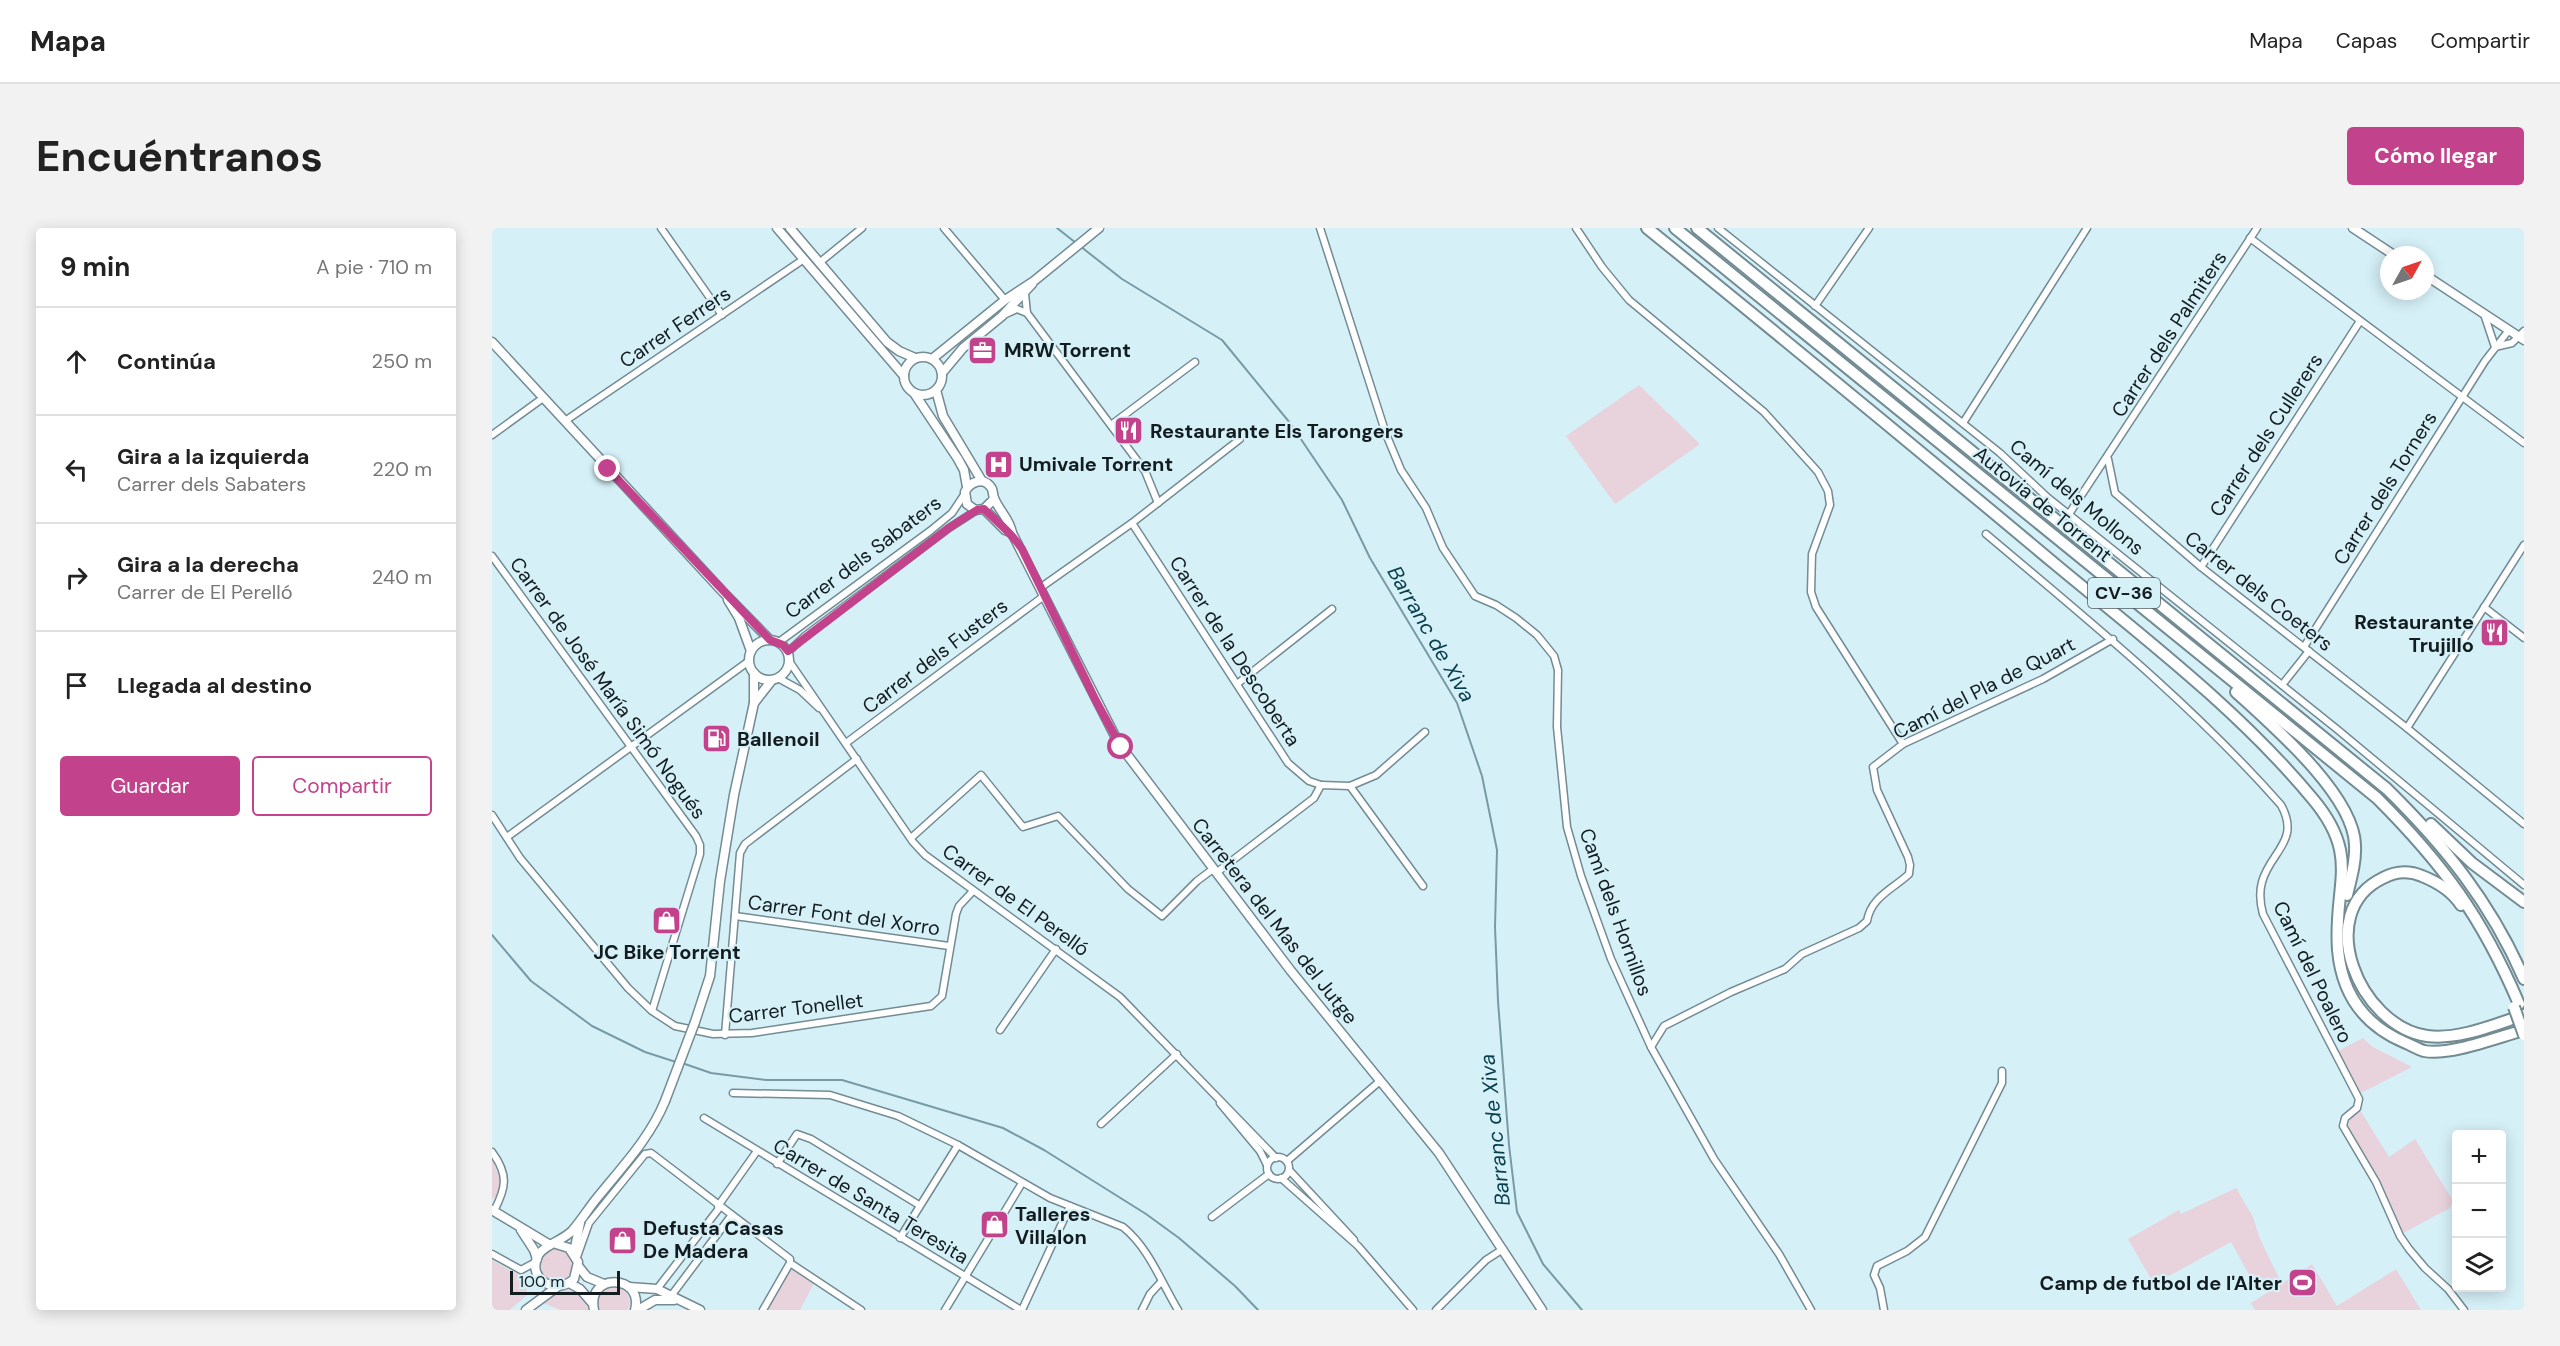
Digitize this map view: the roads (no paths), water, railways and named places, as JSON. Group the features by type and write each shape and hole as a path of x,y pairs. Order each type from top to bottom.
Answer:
{"highway":[{"path":"1647,228 1830,376 2130,626 2241,722 2288,769 2328,817 2340,842 2344,877 2338,948 2344,980 2357,1005 2371,1023 2388,1035 2425,1051 2468,1047 2524,1030"},
{"name":"Autovia de Torrent","path":"1675,228 2377,798 2420,841 2476,916 2502,964 2517,1005 2524,1017"},
{"name":"Autovia de Torrent","path":"1697,228 2318,730 2387,789 2430,832 2466,875 2489,910 2524,979"},
{"path":"2142,607 2163,630 2277,729 2329,787 2348,815 2355,843 2338,948"},
{"path":"2318,730 2338,742 2390,784 2472,863 2524,902"},
{"path":"2524,1017 2463,1034 2428,1036 2405,1030 2386,1017 2367,998 2357,980 2350,957 2348,944 2350,918 2359,897 2373,882 2394,872 2413,872 2435,881 2457,898 2471,918 2517,1005 2524,1035"}],"street":[{"path":"661,228 722,315"},
{"path":"777,228 904,376 907,386 914,392 964,470 967,504 981,509 994,499 992,488 982,481 943,416 936,390"},
{"path":"790,228 887,342 899,351 915,358"},
{"path":"819,263 862,228"},
{"path":"944,228 1005,300"},
{"path":"933,359 1098,228"},
{"name":"Camí dels Hornillos","path":"1320,228 1386,434 1401,470 1426,508 1443,548 1475,596 1496,605 1516,618 1537,635 1554,656 1558,670 1557,727 1567,827 1581,876 1611,959 1651,1047 1714,1159 1779,1254 1811,1310"},
{"path":"1576,228 1602,267 1629,300 1764,412 1818,472 1828,491 1830,506 1812,554 1811,592 1816,607 1903,744"},
{"name":"Camí dels Mollons","path":"1718,228 1963,423 2069,514 2282,685 2524,885"},
{"path":"1815,306 1869,228"},
{"path":"1963,423 2087,228"},
{"name":"Carrer dels Palmiters","path":"2069,514 2108,459 2257,228"},
{"path":"2353,228 2380,246"},
{"path":"2250,238 2524,442"},
{"name":"Carrer Ferrers","path":"565,421 804,259"},
{"path":"942,373 963,348 1025,294 1034,281"},
{"path":"2434,281 2509,330 2522,336"},
{"path":"1025,294 1027,313 1145,471 1158,503"},
{"path":"1002,316 1017,309 1027,313"},
{"path":"2484,314 2495,347 2512,343 2522,336"},
{"name":"Carrer dels Cullerers","path":"2201,567 2360,321"},
{"name":"Carrer dels Torners","path":"2282,685 2462,398 2495,347 2509,330"},
{"path":"492,342 723,592 789,656 786,671 775,679 754,703"},
{"path":"904,376 907,365 915,358 924,356 933,359 939,365 942,373 941,382 936,390 921,395 914,392"},
{"path":"1111,425 1195,362"},
{"path":"492,435 543,398"},
{"name":"Carrer dels Fusters","path":"846,743 1240,440"},
{"name":"Carrer dels Coeters","path":"2108,459 2115,493 2201,567 2407,728 2524,824"},
{"path":"966,491 975,482 982,481"},
{"name":"Carrer dels Sabaters","path":"774,641 930,531 952,513 966,491"},
{"name":"Carretera del Mas del Jutge","path":"994,499 1011,525 1012,533 1119,744 1214,871 1438,1153 1542,1310"},
{"name":"Carrer dels Sabaters","path":"789,656 949,528 981,509"},
{"name":"Carretera del Mas del Jutge","path":"981,509 1005,530 1012,533"},
{"name":"Carrer de la Descoberta","path":"1132,523 1288,764 1300,776 1321,785"},
{"path":"1986,534 2113,639"},
{"path":"2407,728 2524,545"},
{"name":"Carrer de José María Simó Nogués","path":"492,556 700,845 700,854 652,1011"},
{"path":"723,592 739,618 751,651"},
{"path":"2484,607 2524,638"},
{"path":"1237,684 1332,609"},
{"name":"Camí del Pla de Quart","path":"1651,1047 1664,1026 1731,992 1785,969 1811,949 1858,928 1868,921 1869,909 1874,902 1909,874 1908,857 1877,790 1874,767 1903,744 2043,679 2113,639"},
{"name":"Camí del Poalero","path":"2113,639 2220,739 2284,810 2287,833 2284,844 2269,865 2262,880 2260,900 2263,914 2359,1099 2357,1108 2345,1118 2343,1126 2376,1182 2400,1236 2425,1268 2448,1289 2464,1310"},
{"path":"492,1254 521,1270 536,1261 539,1253 564,1239 646,1137 665,1101 710,976 720,880 734,795 754,703 754,673 749,661 751,651 759,642 774,641"},
{"name":"Carrer de El Perelló","path":"789,656 825,715 925,855 1120,997 1276,1158"},
{"path":"507,837 749,661"},
{"path":"754,673 766,680 775,679"},
{"name":"Carrer de El Perelló","path":"775,679 800,690 825,715"},
{"path":"911,838 981,775 1023,826 1058,816 1113,874 1162,916 1197,881 1314,798 1321,785 1350,786 1376,776 1425,732"},
{"path":"725,1035 740,853 745,844 857,759"},
{"path":"1350,786 1423,886"},
{"name":"Carrer Tonellet","path":"492,815 520,858 628,988 652,1011 675,1026 725,1035 931,1006 942,996 949,946 959,906 973,891"},
{"name":"Carrer Font del Xorro","path":"735,916 949,946"},
{"path":"1000,1030 1056,949"},
{"path":"1101,1124 1177,1054"},
{"path":"1884,1310 1880,1288 1874,1275 1877,1266 1907,1251 1925,1237 2002,1083 2002,1071"},
{"path":"1287,1161 1380,1081"},
{"name":"Carrer de El Perelló","path":"1211,1090 1232,1120 1260,1151 1267,1165"},
{"path":"733,1093 806,1093 839,1096 910,1121 958,1145 1022,1183 1070,1206 1115,1223 1132,1235 1146,1252 1178,1310"},
{"name":"Carrer de Santa Teresita","path":"704,1118 1021,1310"},
{"path":"777,1164 797,1134 811,1139 920,1205"},
{"path":"900,1238 958,1145"},
{"path":"657,1289 757,1151"},
{"path":"492,1152 504,1175 505,1187 493,1211 553,1245 569,1248 576,1255"},
{"path":"576,1255 589,1223 645,1154 651,1153 731,1216 790,1258 790,1263 763,1310"},
{"path":"1269,1174 1267,1165 1276,1158 1287,1161"},
{"path":"1287,1161 1290,1171 1351,1234 1358,1246"},
{"path":"1281,1178 1287,1176 1290,1171"},
{"path":"1269,1174 1281,1178 1358,1246 1413,1310"},
{"path":"1212,1217 1269,1174"},
{"path":"945,1310 1022,1183"},
{"path":"1021,1310 1070,1206"},
{"path":"671,1296 731,1216"},
{"path":"581,1220 576,1255 579,1267 587,1277 604,1284"},
{"path":"519,1227 534,1250 537,1272 542,1280 557,1287"},
{"path":"1436,1310 1486,1260 1503,1249"},
{"path":"790,1263 861,1310"},
{"path":"526,1310 557,1287 569,1283 577,1274 579,1267"},
{"path":"537,1300 542,1280"},
{"path":"594,1307 595,1295 604,1284 615,1281 629,1287 657,1289 694,1309"},
{"path":"1142,1310 1150,1294 1161,1281"},
{"path":"569,1283 580,1289 594,1307"},
{"path":"629,1287 636,1298 637,1310 655,1300 682,1302"}],"waterway":[{"name":"Barranc de Xiva","path":"1057,228 1076,243"},
{"name":"Barranc de Xiva","path":"1080,246 1122,279 1222,340 1290,423 1342,500 1370,558 1457,703 1482,776 1497,850 1495,927 1498,1001 1509,1145 1517,1212 1543,1264 1582,1310"},
{"path":"492,935 531,981 592,1026 645,1052 676,1062"},
{"path":"682,1063 711,1073 766,1080 842,1080 1003,1128 1044,1150 1146,1214 1179,1238 1235,1286 1258,1310"}],"place":[{"name":"MRW Torrent","path":"983,350"},
{"name":"Restaurante Els Tarongers","path":"1129,431"},
{"name":"Umivale Torrent","path":"998,464"},
{"name":"Restaurante Trujillo","path":"2495,633"},
{"name":"Ballenoil","path":"716,739"},
{"name":"JC Bike Torrent","path":"667,921"},
{"name":"Talleres Villalon","path":"994,1225"},
{"name":"Defusta Casas De Madera","path":"622,1240"},
{"name":"Camp de futbol de l'Alter","path":"2303,1283"}]}
